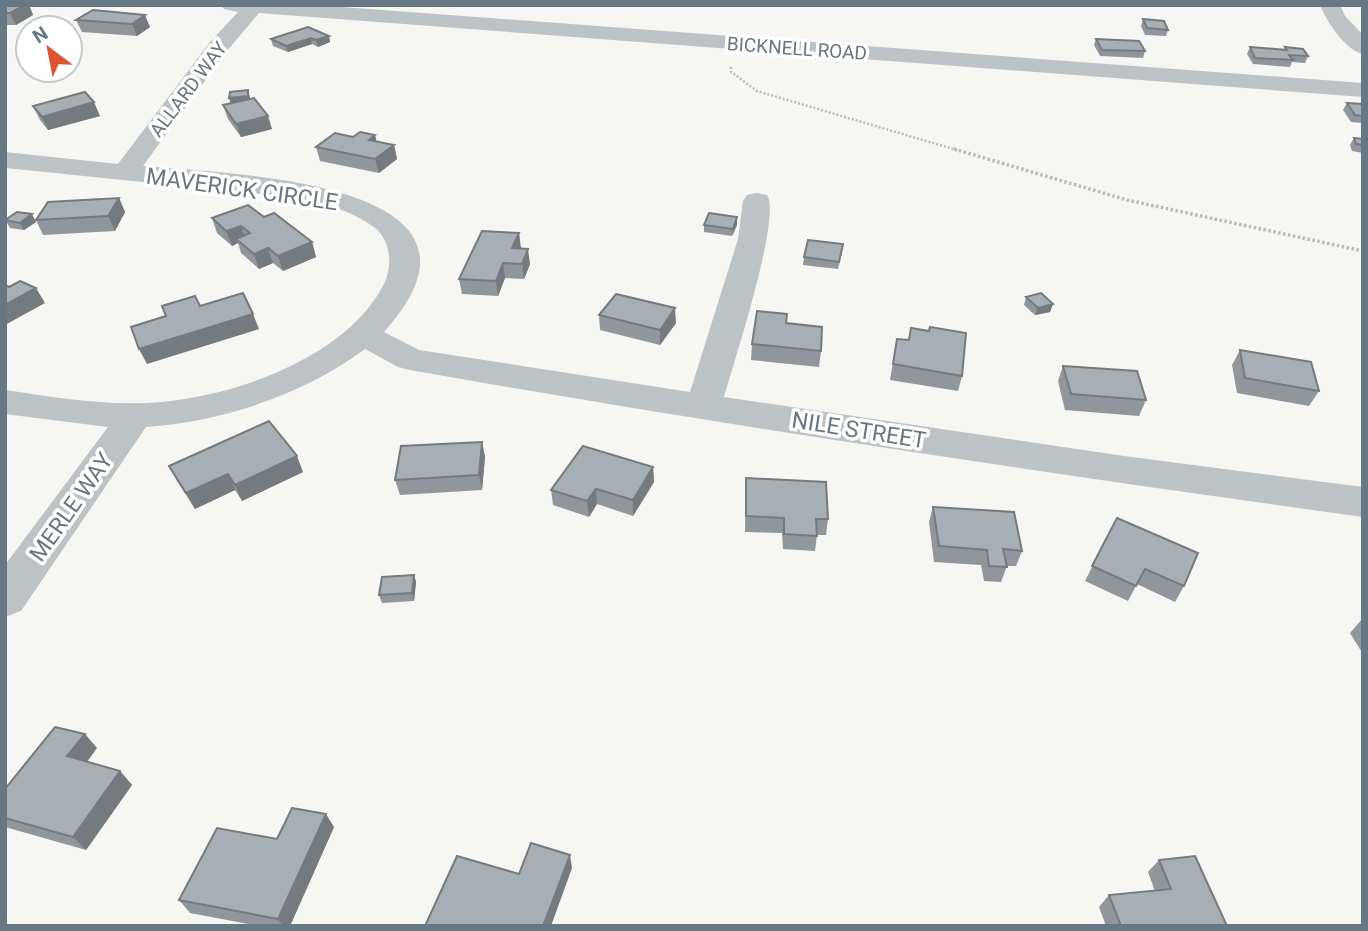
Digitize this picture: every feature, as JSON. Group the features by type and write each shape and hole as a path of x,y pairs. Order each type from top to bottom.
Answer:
{"street":[{"path":"1330,5 1336,18 1363,48"},
{"name":"BICKNELL ROAD","path":"242,6 1363,90"},
{"name":"ALLARD WAY","path":"125,172 218,47 242,6"},
{"name":"MAVERICK CIRCLE","path":"5,160 302,193 344,202 384,221 402,242 404,273 399,289 388,307 363,334 328,362 259,390 181,412 136,415 106,415 5,402"},
{"path":"704,406 753,239 757,201"},
{"name":"NILE STREET","path":"363,334 410,359 1124,470 1363,502"},
{"name":"MERLE WAY","path":"5,599 136,415"}],"path":[{"path":"733,43 732,72 757,91 1127,200 1363,251"}],"building":[{"path":"5,5 24,5 5,13"},
{"path":"93,10 145,15 132,24 84,21 84,15"},
{"path":"1143,19 1164,21 1168,30 1147,28"},
{"path":"308,27 329,36 316,40 311,38 286,46 271,39"},
{"path":"1096,39 1139,41 1145,51 1102,50"},
{"path":"1250,47 1303,49 1308,56 1289,55 1293,60 1255,58"},
{"path":"248,90 248,96 229,98 230,92"},
{"path":"85,92 94,102 42,117 33,106"},
{"path":"254,98 268,116 236,124 223,105"},
{"path":"1347,103 1363,104 1363,116 1355,115"},
{"path":"360,132 375,135 369,140 394,145 375,159 316,147 335,133 353,137"},
{"path":"1354,138 1363,139 1363,145 1356,144"},
{"path":"119,198 108,216 36,220 48,202"},
{"path":"248,205 264,217 274,213 312,242 278,256 268,248 254,254 236,239 250,233 241,226 226,231 212,218"},
{"path":"17,212 32,214 20,223 5,220"},
{"path":"709,213 737,217 733,229 704,225"},
{"path":"482,231 519,233 512,248 528,249 522,264 503,263 496,281 459,279"},
{"path":"808,240 843,244 839,262 804,257"},
{"path":"20,281 36,288 5,305 5,285 9,287"},
{"path":"243,293 253,314 139,349 131,327 166,316 162,306 195,296 200,306"},
{"path":"1041,293 1053,304 1038,308 1026,297"},
{"path":"616,294 675,308 660,330 599,315"},
{"path":"757,311 787,314 786,323 822,327 821,351 752,344"},
{"path":"930,327 966,333 962,376 893,364 897,339 909,340 911,328 929,331"},
{"path":"1240,350 1311,362 1319,391 1245,378"},
{"path":"1063,366 1137,371 1146,400 1071,394"},
{"path":"269,421 297,456 235,485 228,474 186,493 169,466"},
{"path":"482,442 479,475 395,480 401,446"},
{"path":"583,446 653,467 633,500 596,489 587,501 551,490"},
{"path":"746,478 826,482 828,519 816,519 817,536 784,534 784,518 746,516"},
{"path":"933,507 1014,512 1022,551 1003,549 1007,567 989,566 987,550 939,546"},
{"path":"1117,518 1198,553 1184,586 1145,569 1136,586 1092,566"},
{"path":"414,575 412,593 379,595 382,577"},
{"path":"55,727 85,734 67,756 120,771 73,837 5,818 5,789"},
{"path":"292,808 326,814 278,919 179,900 217,828 277,839"},
{"path":"531,843 570,855 543,926 425,926 457,856 519,874"},
{"path":"1195,856 1227,926 1121,926 1109,895 1171,889 1159,860"}]}
